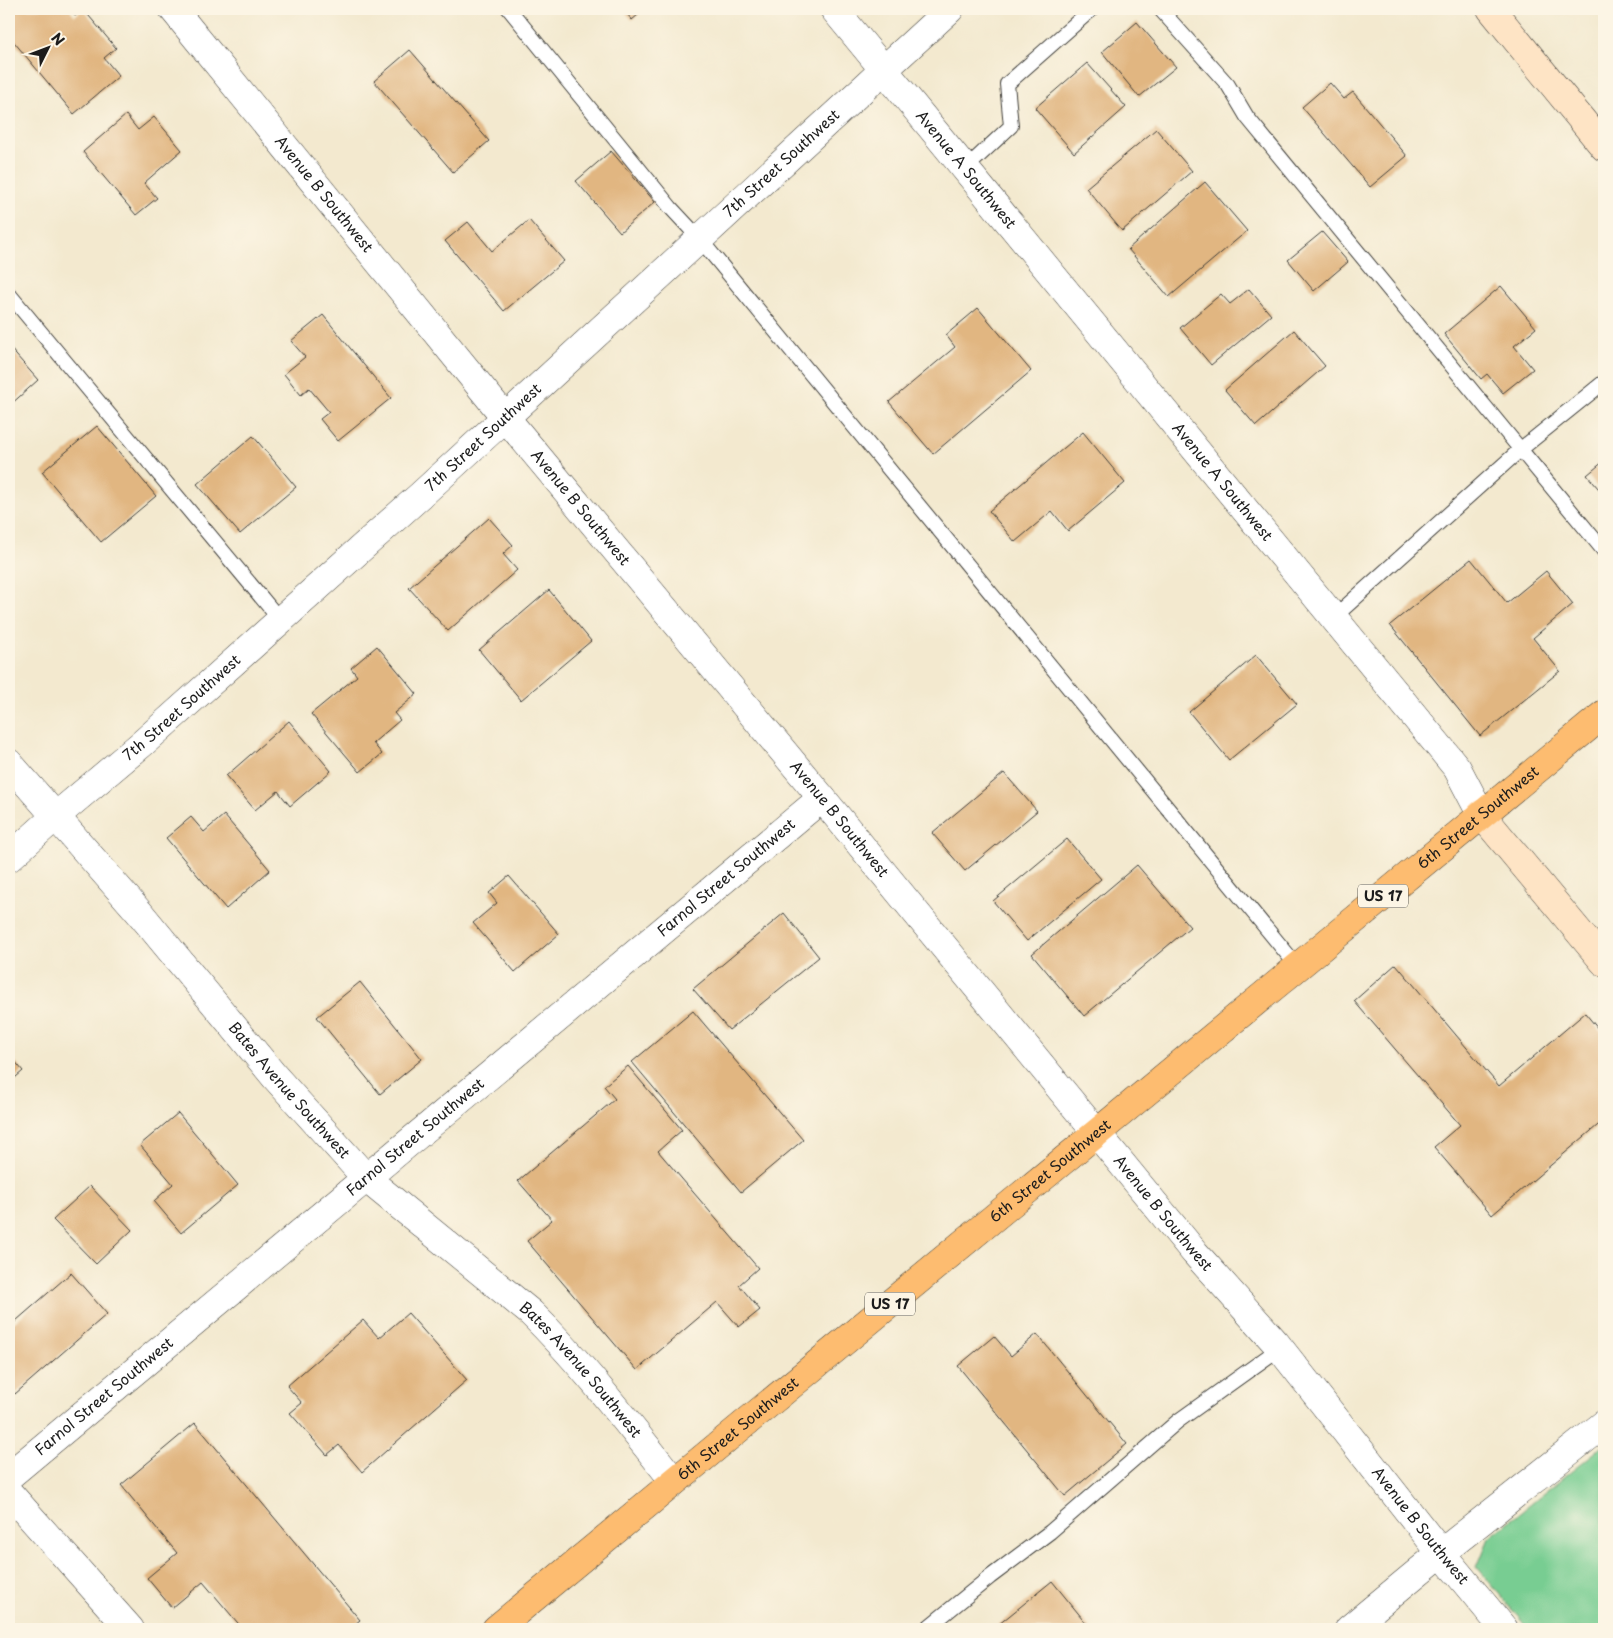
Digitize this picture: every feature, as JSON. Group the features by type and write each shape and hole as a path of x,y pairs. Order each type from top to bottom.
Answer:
{"highway":[{"name":"6th Street Southwest","path":"496,1629 1604,714"}],"street":[{"name":"Avenue B Southwest","path":"173,9 505,417 822,798 1195,1254 1280,1348 1504,1629"},
{"name":"Avenue A Southwest","path":"834,9 1457,768 1481,814 1604,962"},
{"name":"7th Street Southwest","path":"9,858 144,742 422,494 950,9"},
{"path":"1496,11 1604,147"},
{"name":"Bates Avenue Southwest","path":"9,763 139,912 275,1077 366,1179 531,1313 602,1392 674,1481"},
{"name":"Farnol Street Southwest","path":"9,1476 822,798"},
{"path":"1348,1629 1441,1552 1604,1424"},
{"path":"9,1493 130,1629"}],"lane":[{"path":"509,9 1298,967"},
{"path":"965,169 1011,126 1007,84 1092,9"},
{"path":"1160,9 1228,85 1246,117 1604,551"},
{"path":"9,294 281,620"},
{"path":"1332,618 1521,449 1604,382"},
{"path":"926,1629 990,1577 1050,1532 1178,1421 1280,1348"}],"green space":[{"path":"1604,1445 1604,1629 1528,1629 1477,1567 1489,1538"}],"building":[{"path":"15,9 69,9 75,16 83,9 116,48 104,58 119,76 74,114 9,36 9,14"},
{"path":"623,9 645,9 632,20"},
{"path":"1137,22 1176,67 1139,97 1102,52"},
{"path":"410,50 489,141 453,172 374,81"},
{"path":"1087,63 1126,107 1074,153 1035,108"},
{"path":"1330,83 1344,99 1353,92 1407,156 1370,187 1302,107"},
{"path":"126,115 138,130 154,117 182,150 144,183 157,198 136,215 83,152"},
{"path":"1156,129 1192,171 1122,231 1086,188"},
{"path":"611,151 655,202 620,232 576,181"},
{"path":"1205,182 1247,231 1169,297 1128,249"},
{"path":"529,220 564,261 504,311 445,241 468,222 492,251"},
{"path":"1322,232 1348,262 1314,291 1288,260"},
{"path":"1501,286 1536,328 1514,346 1533,369 1503,393 1487,374 1481,379 1444,334"},
{"path":"1249,289 1271,315 1211,365 1180,328 1221,294 1230,304"},
{"path":"978,308 1031,371 933,454 889,402 955,347 946,335"},
{"path":"323,315 391,398 338,441 320,419 329,412 309,388 301,395 284,374 305,357 291,341"},
{"path":"1294,330 1325,366 1256,426 1225,390"},
{"path":"9,347 38,380 9,406"},
{"path":"97,426 156,496 101,542 42,472"},
{"path":"1083,432 1125,483 1068,531 1052,511 1015,542 989,511"},
{"path":"253,436 296,487 240,534 197,484"},
{"path":"1604,461 1604,495 1587,475"},
{"path":"489,518 513,545 503,554 517,570 448,631 409,588"},
{"path":"1471,559 1507,603 1546,571 1573,604 1533,638 1560,671 1480,736 1390,625"},
{"path":"549,590 591,641 521,700 479,650"},
{"path":"377,646 417,694 394,713 400,720 373,743 382,754 360,772 311,714 357,676 351,668"},
{"path":"1256,655 1297,704 1229,760 1189,712"},
{"path":"289,721 331,771 290,806 278,791 255,810 226,776"},
{"path":"1004,773 1037,811 965,871 932,833"},
{"path":"224,815 270,870 226,909 166,838 191,817 204,832"},
{"path":"1067,839 1101,879 1027,941 993,901"},
{"path":"1137,865 1190,927 1084,1016 1032,954"},
{"path":"509,876 559,934 515,972 473,923 497,903 489,893"},
{"path":"784,913 819,957 729,1030 693,989"},
{"path":"1396,964 1499,1086 1585,1013 1604,1036 1604,1120 1492,1215 1434,1147 1460,1125 1354,1001"},
{"path":"360,982 422,1059 380,1094 317,1017"},
{"path":"693,1011 803,1140 741,1192 632,1062"},
{"path":"9,1054 23,1071 9,1083"},
{"path":"628,1066 682,1130 658,1151 758,1268 739,1285 760,1310 739,1327 717,1302 637,1370 527,1241 552,1220 518,1181 615,1099 604,1086"},
{"path":"178,1113 238,1185 181,1233 154,1201 173,1184 140,1145"},
{"path":"90,1186 132,1230 96,1264 53,1220"},
{"path":"71,1273 107,1314 15,1394 9,1386 9,1327"},
{"path":"408,1313 467,1380 362,1472 339,1445 327,1455 290,1413 302,1403 287,1386 363,1320 379,1338"},
{"path":"1037,1334 1127,1444 1065,1496 958,1366 994,1336 1011,1356"},
{"path":"195,1423 360,1620 349,1629 243,1629 203,1582 172,1608 147,1578 177,1553 121,1485"},
{"path":"1052,1581 1091,1629 993,1629"}]}
